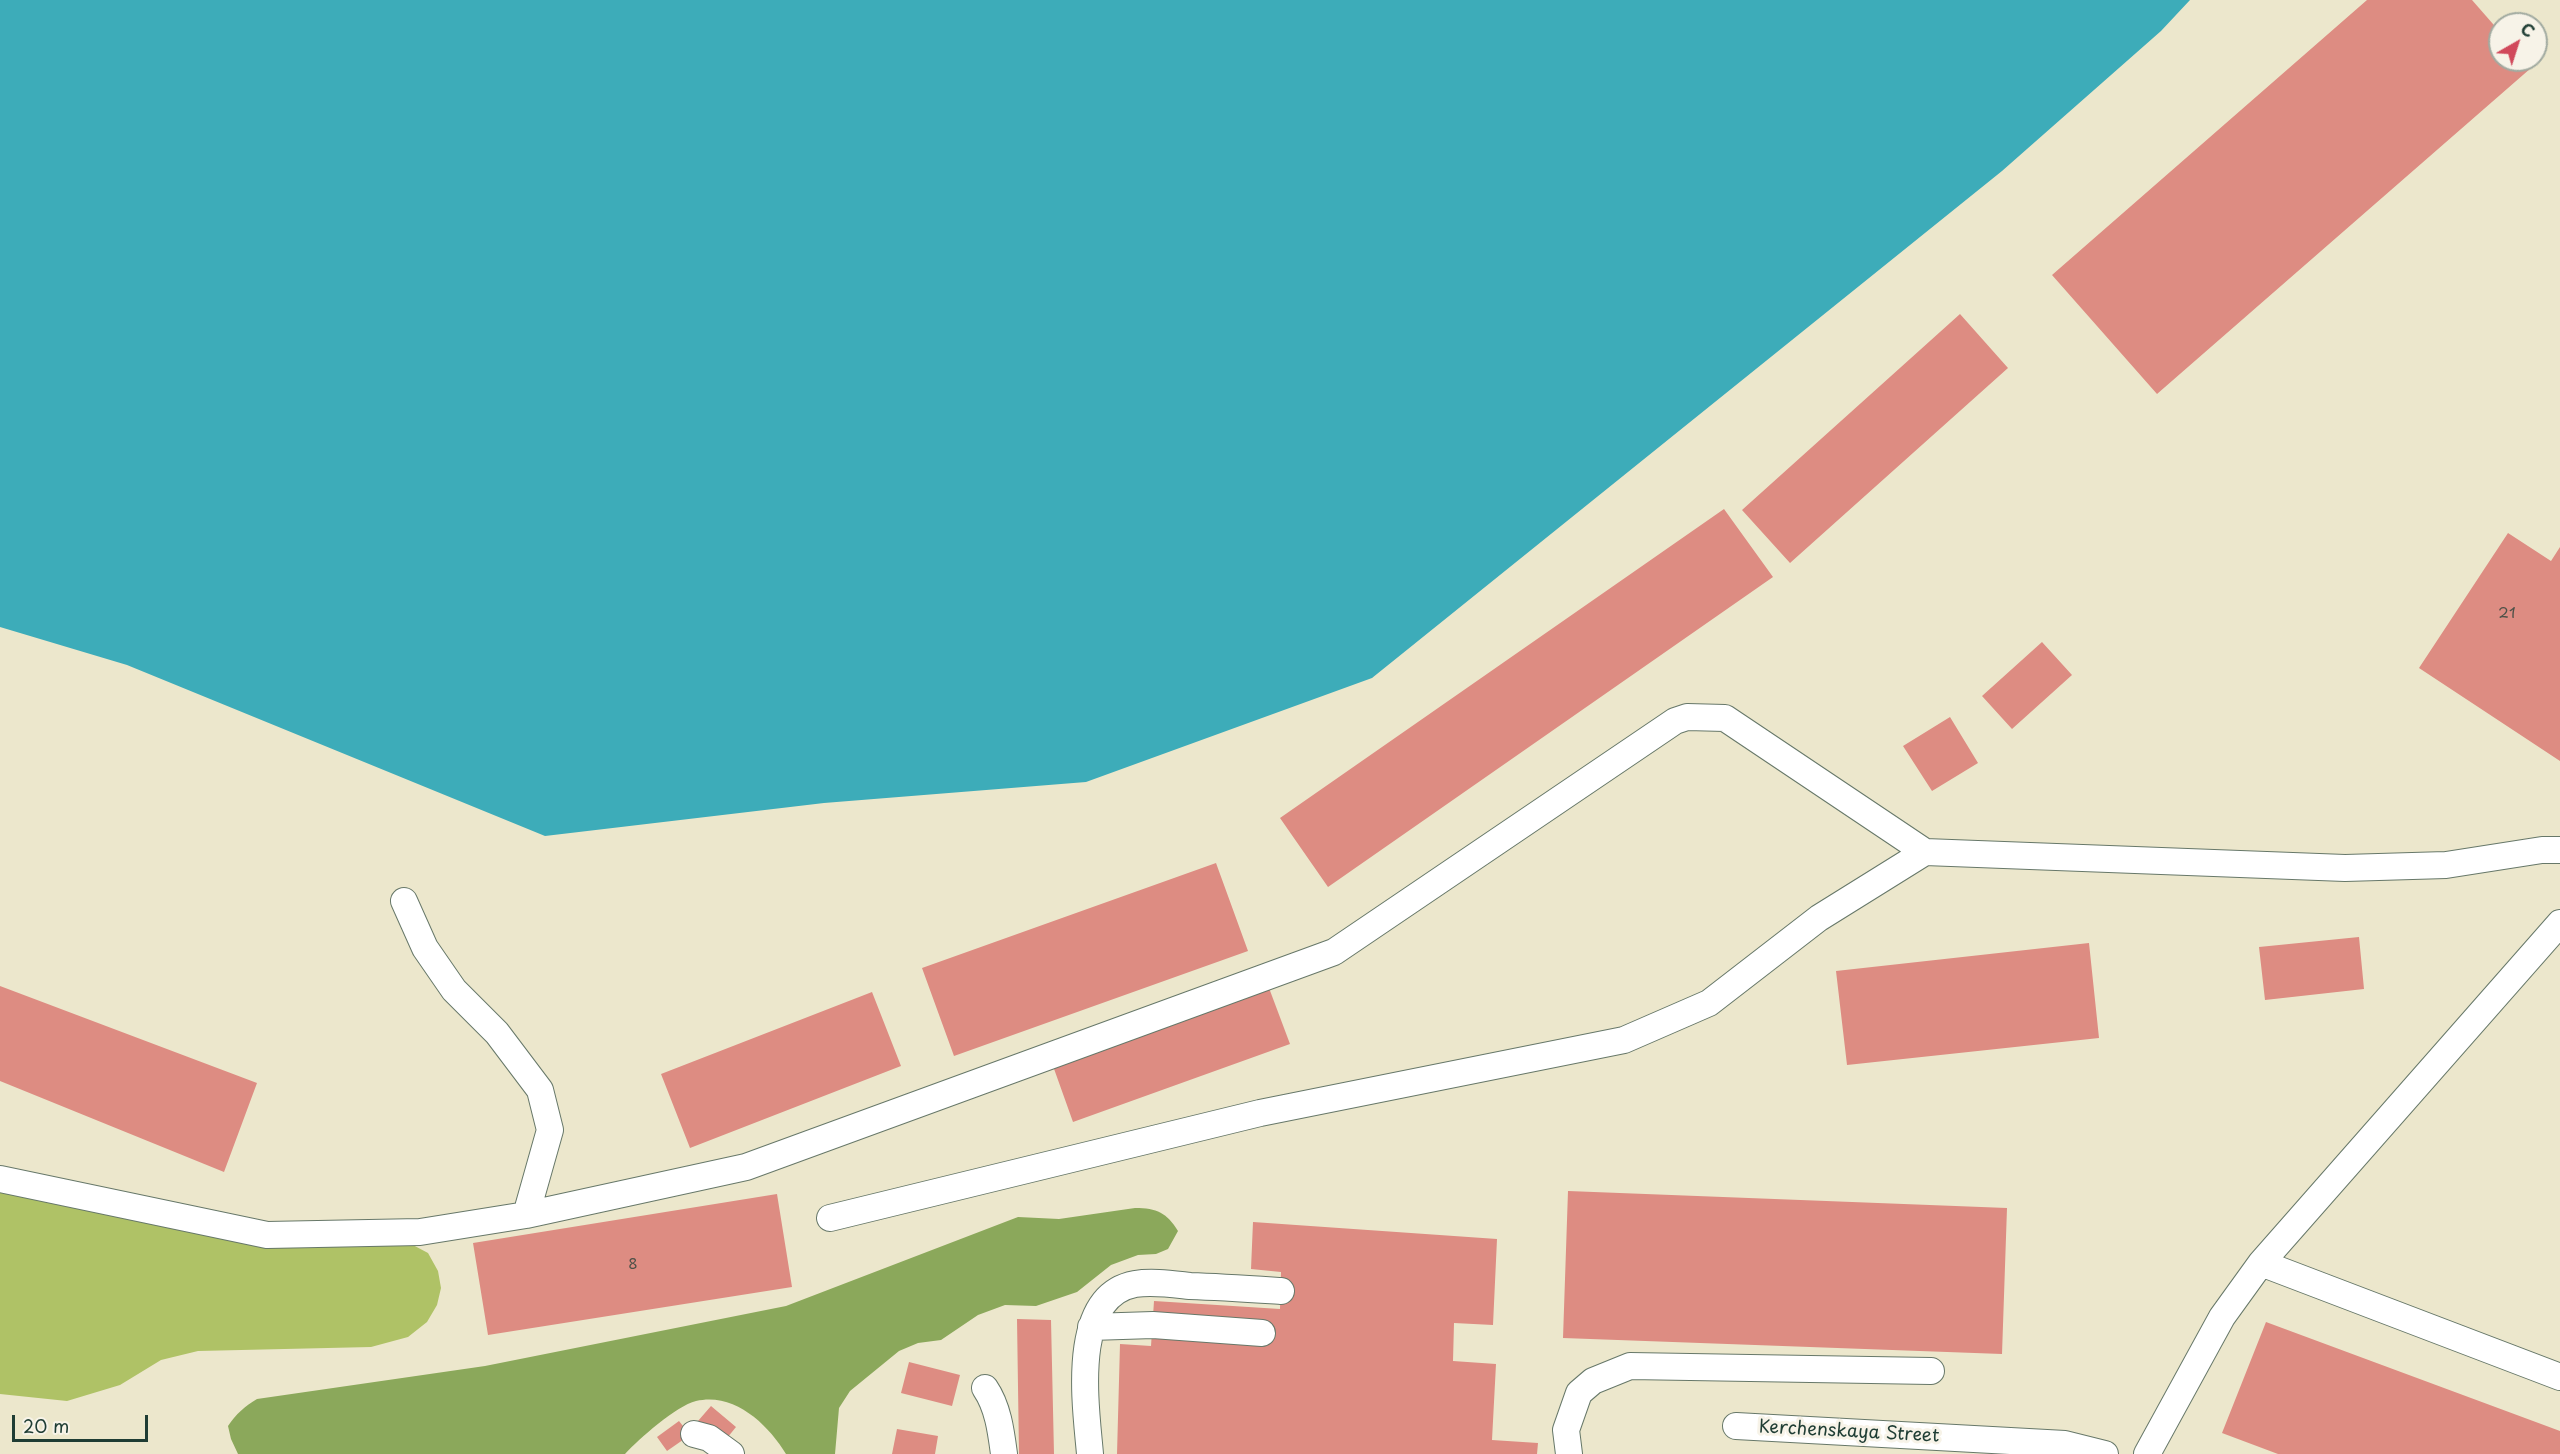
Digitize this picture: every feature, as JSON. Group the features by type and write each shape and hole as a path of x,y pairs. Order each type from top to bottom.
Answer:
{"lane":[{"path":"0,1179 267,1235 420,1232 526,1215 746,1167 1334,952 1675,721 1688,717 1725,718 1925,852 2345,868 2446,865 2493,860 2542,850 2560,850"},
{"path":"830,1218 1260,1113 1624,1040 1709,1003 1819,918 1925,852"},
{"path":"404,901 425,948 454,990 497,1033 540,1090 550,1130 526,1215"},
{"path":"2147,1454 2222,1317 2261,1263 2560,923"},
{"path":"2261,1263 2560,1377"},
{"path":"1090,1454 1085,1395 1090,1327 1100,1307 1116,1291 1134,1284 1155,1283 1281,1291"},
{"path":"1090,1327 1153,1324 1262,1332"},
{"path":"1569,1454 1566,1430 1579,1393 1593,1381 1630,1366 1931,1371"},
{"path":"985,1388 991,1396 1000,1425 1004,1454"},
{"name":"Kerchenskaya Street","path":"1736,1426 2065,1444 2105,1454"},
{"path":"694,1434 709,1438 731,1454"}],"green space":[{"path":"0,1192 411,1244 428,1253 438,1271 441,1288 437,1305 427,1322 408,1337 371,1347 198,1351 161,1360 120,1385 67,1401 0,1394"},
{"path":"1135,1208 1161,1213 1174,1225 1178,1231 1168,1249 1156,1254 1138,1255 1111,1265 1077,1292 1036,1306 1005,1305 978,1315 941,1340 918,1343 899,1351 850,1391 839,1408 835,1454 786,1454 770,1432 748,1413 724,1401 710,1399 696,1401 678,1409 648,1432 625,1454 238,1454 231,1439 228,1426 241,1411 257,1399 485,1366 786,1306 1018,1217 1059,1219"}],"water":[{"path":"0,0 2190,0 2161,31 2002,171 1372,678 1086,782 824,803 545,836 127,665 0,627"}],"building":[{"path":"2367,0 2472,0 2488,18 2488,72 2526,72 2157,394 2052,275"},
{"path":"1960,314 2008,368 1790,563 1742,510"},
{"path":"1724,509 1773,577 1328,887 1280,818"},
{"path":"2508,533 2551,561 2560,547 2560,761 2419,668"},
{"path":"2042,642 2072,675 2012,729 1982,696"},
{"path":"1950,717 1978,763 1932,791 1903,746"},
{"path":"1216,863 1248,951 954,1056 922,968"},
{"path":"2359,937 2364,989 2265,1000 2259,947"},
{"path":"2089,943 2099,1038 1847,1065 1836,971"},
{"path":"0,986 257,1083 224,1172 0,1081"},
{"path":"1269,988 1290,1044 1073,1122 1053,1066"},
{"path":"872,992 901,1066 690,1148 661,1074"},
{"path":"1568,1191 2007,1208 2002,1354 1563,1338"},
{"path":"777,1194 792,1287 488,1335 473,1243"},
{"path":"1253,1222 1497,1239 1493,1325 1454,1323 1453,1361 1496,1364 1492,1440 1538,1443 1537,1454 1117,1454 1120,1344 1151,1346 1154,1301 1280,1309 1281,1272 1251,1269"},
{"path":"1017,1319 1051,1320 1054,1454 1019,1454"},
{"path":"2266,1322 2560,1431 2560,1454 2278,1454 2222,1433"},
{"path":"909,1362 960,1375 952,1406 901,1393"},
{"path":"711,1406 736,1427 723,1443 698,1421"},
{"path":"679,1421 690,1435 667,1451 657,1437"},
{"path":"897,1429 938,1436 935,1454 892,1454"}]}
